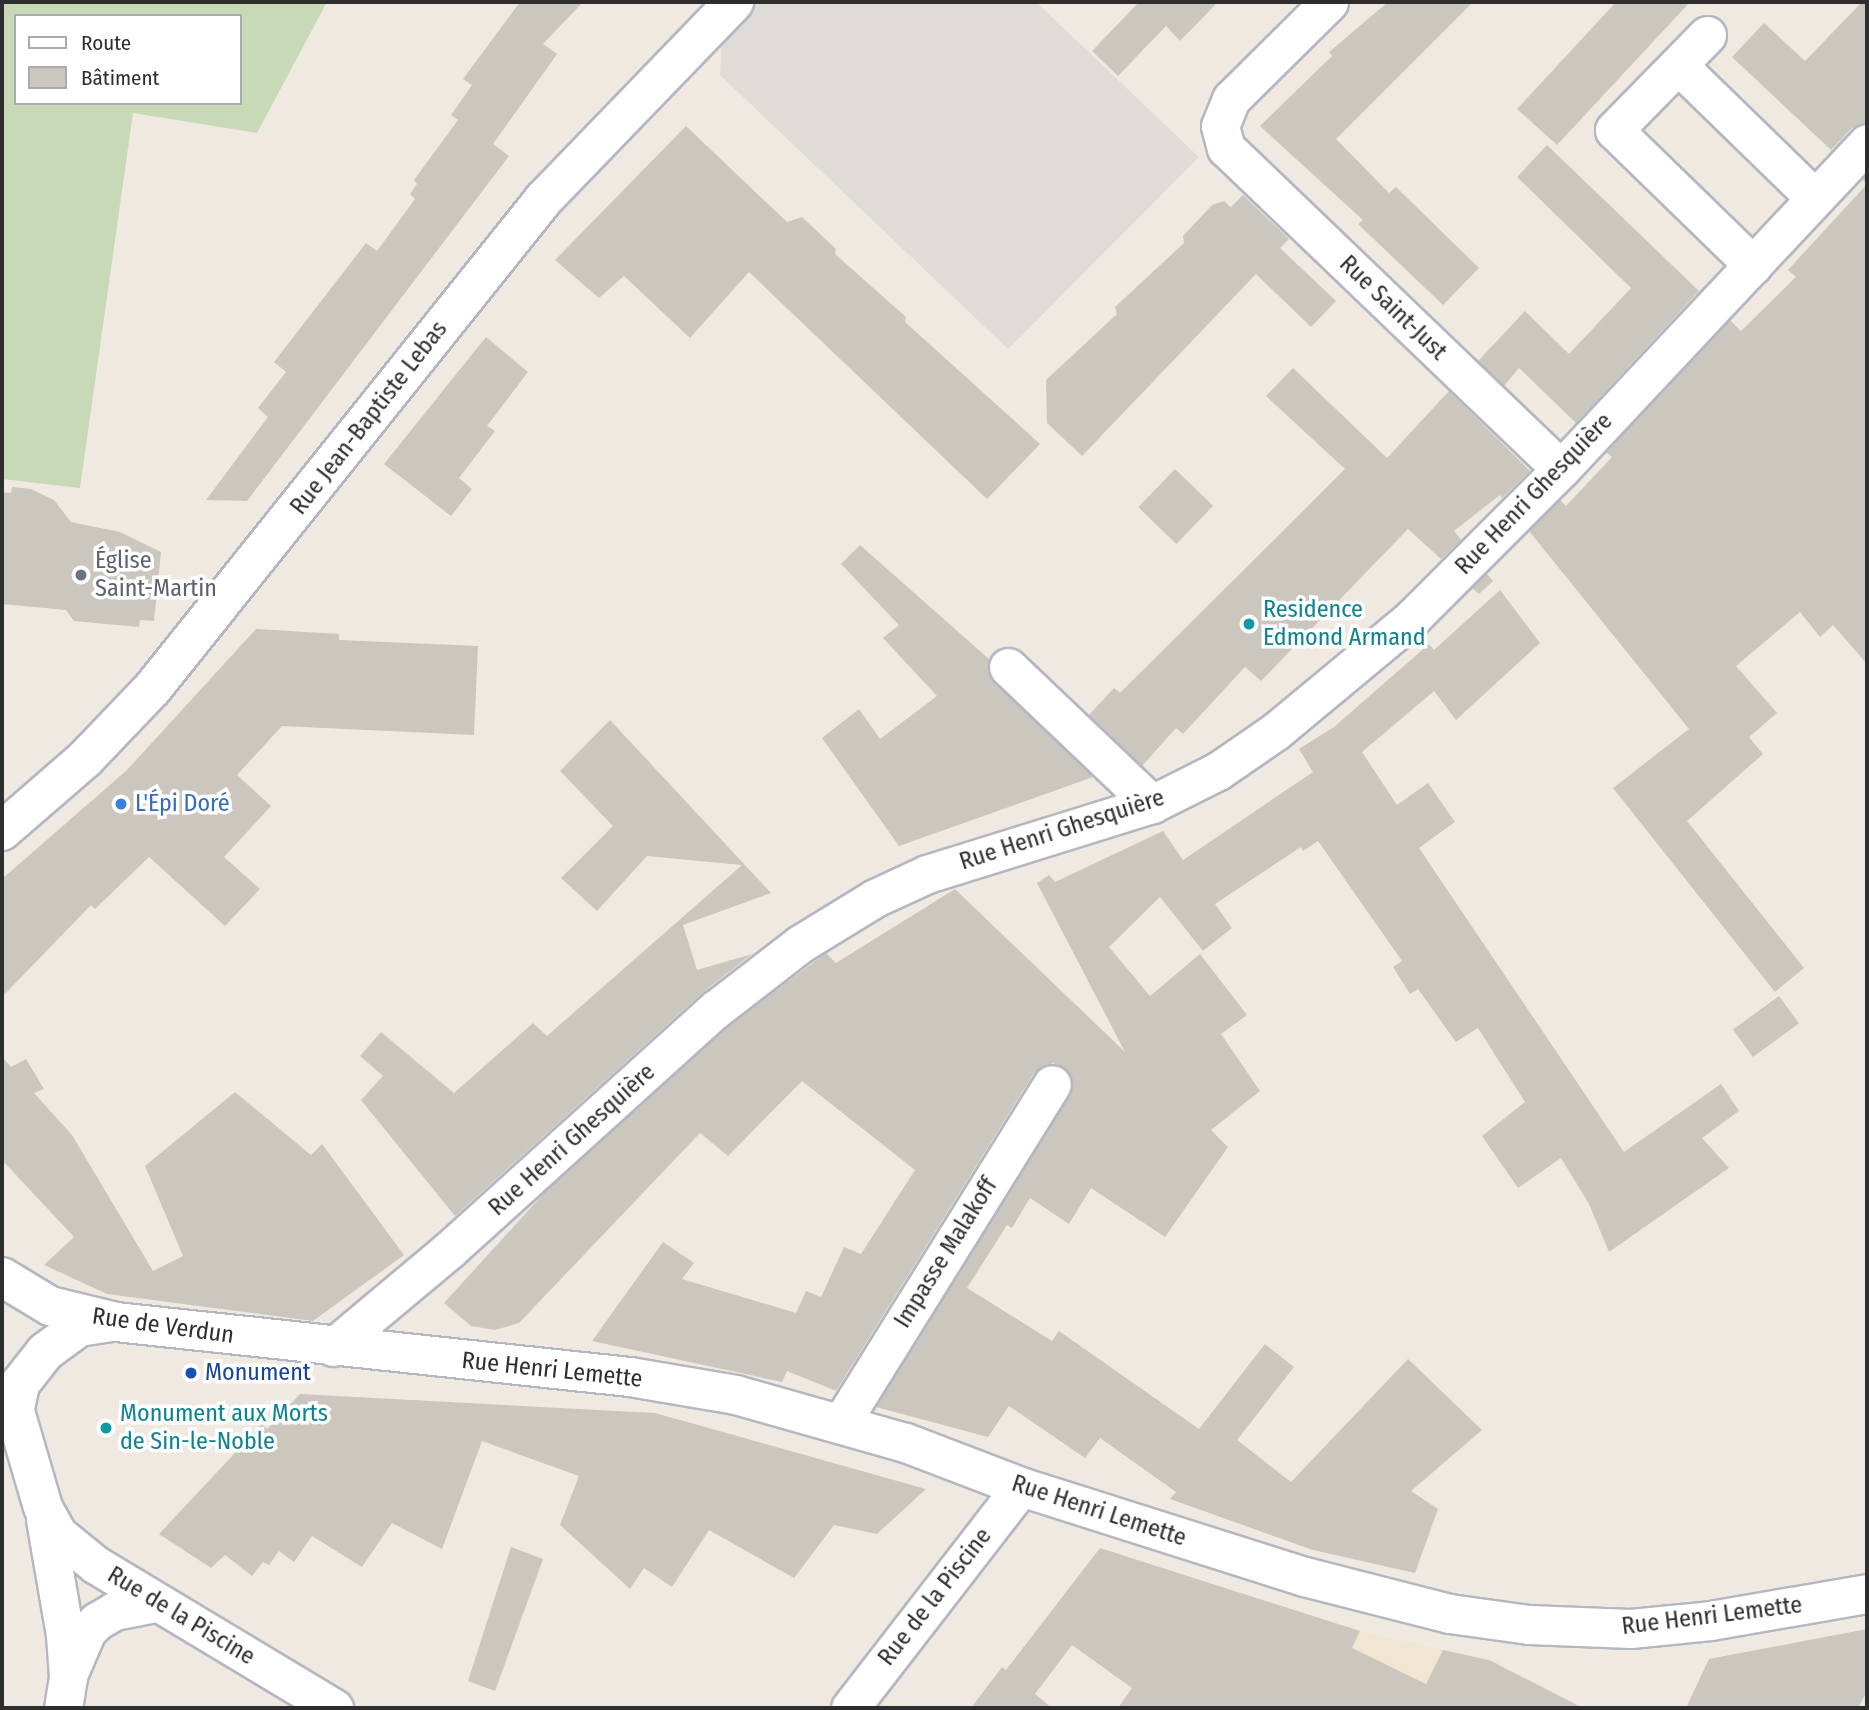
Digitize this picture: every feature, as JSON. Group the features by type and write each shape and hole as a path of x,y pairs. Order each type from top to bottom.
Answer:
{"street":[{"name":"Rue Jean-Baptiste Lebas","path":"2,831 85,759 152,689 543,200 734,2"},
{"name":"Rue Saint-Just","path":"1329,2 1231,99 1220,125 1226,148 1560,469"},
{"path":"1707,35 1614,130 1753,265"},
{"path":"1678,65 1815,198"},
{"name":"Rue Henri Ghesquière","path":"333,1347 450,1249 716,1009 800,944 875,898 927,874 1152,804 1217,771 1256,744 1381,646 1560,469 1867,143"},
{"path":"1008,667 1152,804"},
{"name":"Impasse Malakoff","path":"841,1423 1052,1084"},
{"name":"Rue de Verdun","path":"2,1277 50,1306 116,1322 333,1347"},
{"path":"15,1413 20,1384 55,1342 79,1327 116,1322"},
{"name":"Rue Henri Lemette","path":"333,1347 630,1377 736,1395 841,1423 1021,1487 1305,1577 1491,1620 1565,1628 1664,1627 1867,1594"},
{"path":"2,1368 43,1507 60,1597 65,1693"},
{"name":"Rue de la Piscine","path":"850,1708 1021,1487"},
{"name":"Rue de la Piscine","path":"43,1507 58,1534 72,1548 156,1603 334,1708"},
{"path":"65,1693 87,1631 97,1621 114,1611 156,1603"}],"shaded area":[{"path":"758,2 1036,2 1199,157 1008,349 720,75 722,37"},
{"path":"1322,1622 1501,1663 1479,1708 1279,1708"}],"green space":[{"path":"2,2 327,2 257,133 133,113 80,488 2,479"}],"building":[{"path":"520,2 583,2 543,44 557,54 493,144 509,156 247,501 206,500 268,417 258,408 286,372 274,362 366,243 377,251 415,199 410,194 417,184 414,180 458,120 451,115 472,85 463,79"},
{"path":"1139,2 1218,2 1180,41 1166,26 1118,76 1092,51"},
{"path":"1388,2 1473,2 1336,139 1389,193 1396,187 1479,268 1443,305 1358,224 1363,220 1260,126 1332,56 1329,52"},
{"path":"1616,2 1690,2 1557,145 1517,109"},
{"path":"1862,2 1867,2 1867,123 1852,128 1831,150 1732,57 1764,23 1805,61"},
{"path":"686,126 787,222 802,217 836,249 835,254 906,317 905,322 1040,444 987,499 749,272 690,338 624,276 599,298 555,260"},
{"path":"1547,145 1699,291 1576,423 1519,368 1504,386 1478,361 1525,311 1569,354 1631,288 1517,177"},
{"path":"1867,184 1867,664 1833,625 1820,637 1800,612 1736,666 1777,713 1749,737 1763,754 1687,821 1804,968 1775,992 1613,788 1689,729 1529,531 1560,500 1566,506 1612,457 1606,452 1730,320 1741,331 1796,277 1788,270"},
{"path":"1243,195 1289,239 1280,248 1336,301 1311,327 1256,274 1082,456 1047,423 1046,380 1117,314 1115,307 1184,243 1183,236 1212,205 1224,201 1231,207"},
{"path":"486,337 528,372 487,426 495,431 459,478 472,489 451,516 384,464"},
{"path":"1293,368 1387,458 1449,391 1530,471 1502,498 1500,495 1454,531 1461,540 1441,559 1408,529 1261,681 1245,667 1183,734 1176,728 1142,766 1089,715 1114,688 1120,693 1345,469 1266,396"},
{"path":"1175,469 1213,506 1176,544 1138,507"},
{"name":"Église Saint-Martin","path":"12,487 31,489 54,500 71,522 120,532 161,552 154,621 140,620 139,627 74,621 66,610 2,604 2,492 11,493"},
{"path":"860,545 989,659 988,672 994,682 1093,777 899,846 822,738 859,709 880,739 937,696 883,638 899,625 841,564"},
{"path":"1486,573 1493,581 1479,594 1472,588"},
{"path":"1500,590 1540,643 1456,720 1434,691 1362,752 1397,805 1428,783 1455,822 1419,848 1624,1152 1721,1084 1739,1111 1702,1138 1729,1168 1609,1252 1589,1204 1561,1158 1518,1188 1482,1136 1525,1102 1478,1028 1456,1042 1418,989 1410,994 1393,967 1402,961 1318,841 1303,851 1301,847 1215,904 1232,928 1203,951 1160,897 1109,947 1150,996 1200,954 1247,1015 1221,1034 1260,1091 1211,1130 1228,1147 1165,1237 1091,1188 1069,1224 1030,1198 1012,1228 1007,1225 967,1288 1052,1341 1059,1331 1199,1429 1265,1344 1294,1367 1237,1440 1291,1482 1408,1359 1482,1430 1411,1491 1438,1509 1415,1573 1313,1550 1170,1499 1176,1492 1100,1438 1085,1458 1009,1406 988,1437 876,1407 1070,1095 1071,1075 1053,1063 1034,1073 836,1391 787,1371 782,1382 592,1341 663,1242 694,1263 682,1279 796,1313 806,1291 821,1297 844,1247 861,1254 915,1170 802,1081 728,1156 700,1133 519,1323 495,1330 471,1326 444,1303 546,1191 729,1025 826,953 836,963 955,889 1125,1052 1037,883 1049,875 1055,882 1163,831 1183,860 1313,772 1299,749 1334,727 1429,644 1434,650"},
{"path":"256,629 339,634 339,640 478,646 474,735 282,726 237,775 271,806 224,857 260,889 225,926 149,857 95,909 91,905 2,997 2,879 127,770"},
{"path":"610,720 771,893 683,925 697,970 752,954 702,993 455,1216 361,1100 383,1076 360,1056 381,1032 454,1093 533,1023 547,1036 742,865 647,856 597,911 561,878 613,826 560,771"},
{"path":"1779,996 1799,1024 1753,1057 1733,1030"},
{"path":"2,1057 11,1067 26,1059 44,1089 34,1093 72,1135 153,1271 183,1256 145,1166 235,1092 311,1155 322,1144 404,1255 313,1321 107,1294 44,1265 74,1237 2,1160"},
{"path":"300,1394 655,1413 926,1489 877,1534 834,1525 794,1578 709,1530 672,1587 644,1568 630,1589 560,1525 579,1476 482,1441 442,1549 392,1523 362,1567 312,1536 294,1562 279,1551 269,1565 263,1562 252,1576 225,1555 211,1568 159,1534 262,1424 267,1429"},
{"path":"511,1547 543,1559 495,1691 468,1681"},
{"path":"1100,1548 1360,1631 1352,1648 1426,1684 1443,1650 1489,1660 1583,1708 1118,1708 1132,1688 1072,1645 1035,1694 1052,1708 971,1708 1002,1667 1006,1670"},
{"path":"1867,1629 1867,1691 1858,1708 1686,1708 1709,1659"}],"place":[{"name":"Église Saint-Martin","path":"81,575"},
{"name":"Residence Edmond Armand","path":"1249,624"},
{"name":"L'Épi Doré","path":"121,804"},
{"name":"Monument","path":"191,1373"},
{"name":"Monument aux Morts de Sin-le-Noble","path":"106,1428"}]}
